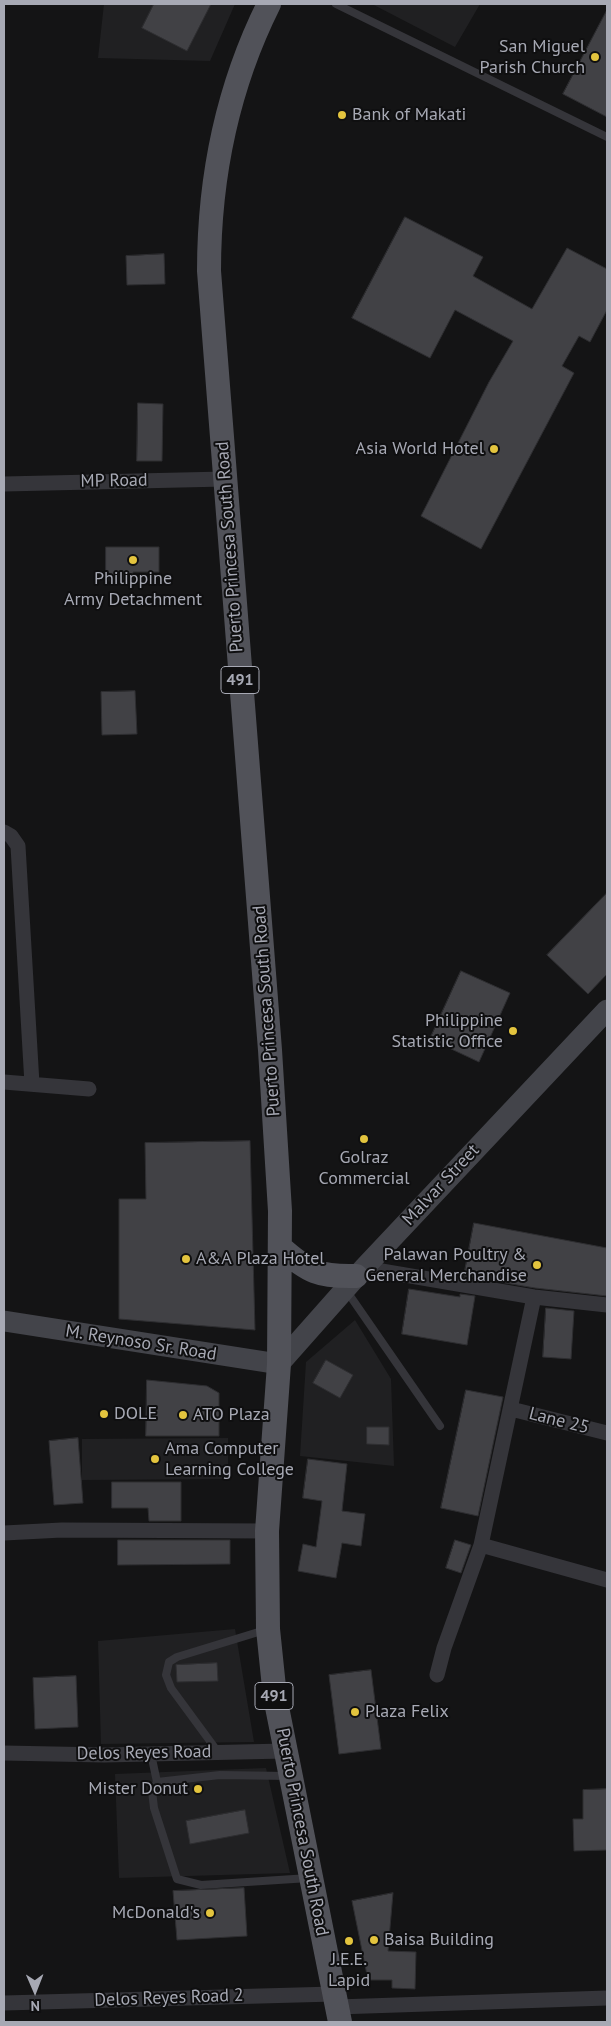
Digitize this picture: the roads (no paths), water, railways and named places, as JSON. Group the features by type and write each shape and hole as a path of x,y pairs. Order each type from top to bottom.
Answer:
{"main road":[{"name":"Puerto Princesa South Road","path":"269,4 249,48 235,86 216,168 210,211 209,272 271,1059 280,1247 279,1364 267,1531 268,1629 274,1697 337,2008"},
{"name":"Malvar Street","path":"279,1364 355,1277 607,1010"},
{"path":"280,1247 295,1261 324,1276 355,1277"},
{"name":"M. Reynoso Sr. Road","path":"4,1321 279,1364"}],"street":[{"name":"MP Road","path":"4,484 225,479"},
{"path":"4,832 11,836 18,846 32,1084"},
{"path":"4,1082 89,1089"},
{"path":"355,1277 607,1305"},
{"path":"437,1674 444,1648 481,1546 534,1297"},
{"name":"Lane 25","path":"511,1408 607,1433"},
{"path":"4,1533 62,1530 267,1531"},
{"path":"481,1546 607,1580"},
{"name":"Delos Reyes Road","path":"4,1753 150,1754 285,1751"},
{"name":"Delos Reyes Road 2","path":"4,2003 337,2008 607,1998"}],"lane":[{"path":"336,4 607,137"},
{"path":"355,1277 440,1426"},
{"path":"218,1752 171,1688 166,1675 169,1662 177,1657 268,1629"},
{"path":"150,1754 157,1782 152,1791 154,1808 177,1879 201,1885 311,1878"},
{"path":"157,1782 220,1775 290,1776"}],"place":[{"name":"San Miguel Parish Church","path":"595,57"},
{"name":"Bank of Makati","path":"342,115"},
{"name":"Asia World Hotel","path":"494,449"},
{"name":"Philippine Army Detachment","path":"133,560"},
{"name":"Philippine Statistic Office","path":"513,1031"},
{"name":"Golraz Commercial","path":"364,1139"},
{"name":"A&A Plaza Hotel","path":"186,1259"},
{"name":"Palawan Poultry & General Merchandise","path":"537,1265"},
{"name":"DOLE","path":"104,1414"},
{"name":"ATO Plaza","path":"183,1415"},
{"name":"Ama Computer Learning College","path":"155,1459"},
{"name":"Plaza Felix","path":"355,1712"},
{"name":"Mister Donut","path":"198,1789"},
{"name":"McDonald's","path":"210,1913"},
{"name":"Baisa Building","path":"374,1940"},
{"name":"J.E.E. Lapid","path":"349,1941"}]}
